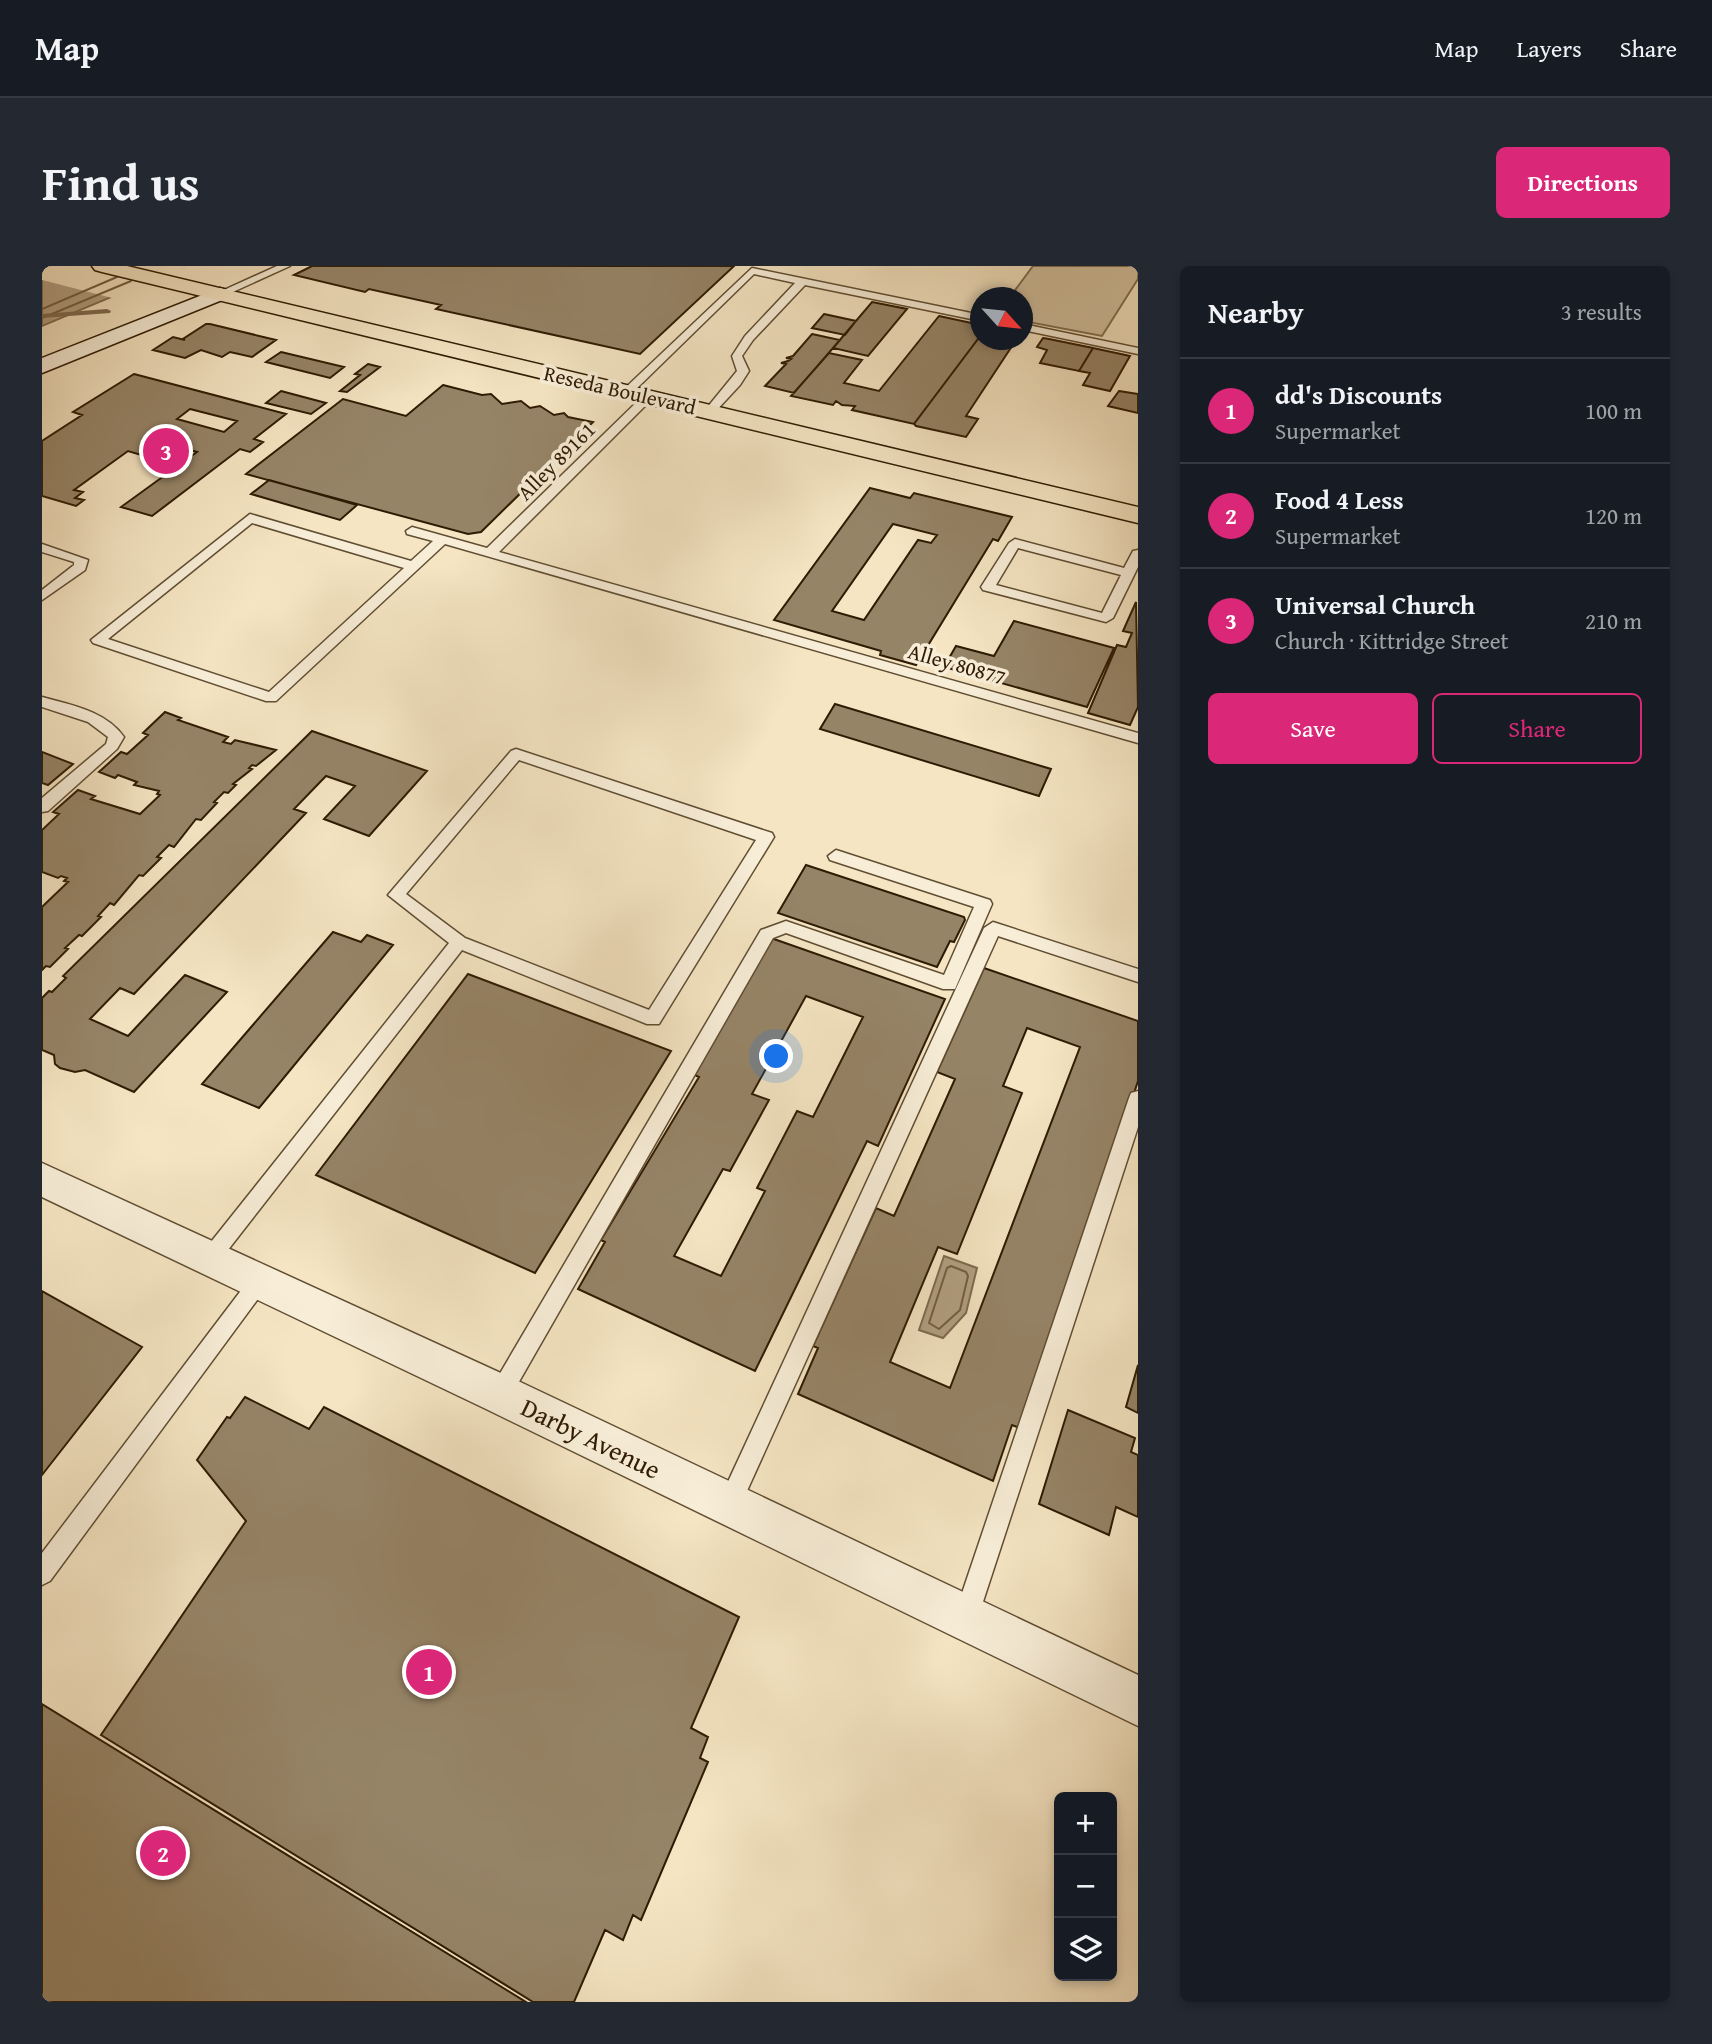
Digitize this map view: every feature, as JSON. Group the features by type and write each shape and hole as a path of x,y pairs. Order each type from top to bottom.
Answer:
{"main road":[{"name":"Reseda Boulevard","path":"102,266 1138,515"}],"street":[{"path":"42,366 220,294"},
{"name":"Darby Avenue","path":"45,1185 210,1258 500,1394 1138,1701"}],"lane":[{"path":"220,294 285,266"},
{"name":"Alley 89161","path":"494,554 752,271 803,282"},
{"path":"710,411 736,383 743,371 737,356 749,338 803,282 970,316"},
{"path":"1033,329 1138,351"},
{"path":"413,566 250,518 98,640 271,698 443,539"},
{"name":"Alley 80877","path":"412,531 1138,738"},
{"path":"1128,573 1015,543 988,587 1106,618 1138,554"},
{"path":"42,548 81,560 80,567 42,596"},
{"path":"42,702 96,720 112,729 116,737 112,746 42,807"},
{"path":"516,754 766,837 653,1019 459,942 396,895 516,754"},
{"path":"500,1394 767,934 786,927 949,984 984,904 836,856"},
{"path":"729,1505 993,928 1138,976"},
{"path":"210,1258 459,942"},
{"path":"967,1617 1138,1098"},
{"path":"42,1573 259,1282"}],"shaded area":[{"path":"1033,266 1138,266 1138,279 1102,336 1033,323 1033,287 1017,287"}],"water":[{"path":"42,266 185,266 42,326"},
{"path":"944,1256 977,1268 966,1313 943,1338 919,1330"}],"pier":[{"path":"42,266 188,266 116,299 42,280"}],"building":[{"path":"312,266 734,266 640,354 436,309 441,305 369,289 365,292 294,275"},
{"path":"872,302 907,309 868,356 833,348"},
{"path":"824,314 856,321 845,335 812,328"},
{"path":"939,316 970,323 970,350 914,424 852,410 855,406 842,405 836,401 833,405 791,396 829,353 862,360 844,383 879,391"},
{"path":"206,324 276,340 252,357 230,352 222,357 201,350 185,358 153,350 173,337 185,340 183,339"},
{"path":"812,334 840,340 794,393 765,386 786,364 781,363 791,359 786,358 793,356"},
{"path":"1043,338 1093,348 1079,371 1040,363 1047,350 1037,347"},
{"path":"1093,348 1130,356 1110,391 1083,385 1090,373 1079,371"},
{"path":"970,350 1009,350 966,416 978,419 966,437 914,424"},
{"path":"281,352 344,367 330,378 266,362"},
{"path":"368,364 380,367 347,392 340,391 360,375 355,374"},
{"path":"134,374 286,414 254,439 263,442 250,452 240,449 152,516 121,507 197,452 186,449 190,446 150,435 144,439 158,443 141,455 128,451 74,490 83,492 75,498 84,500 76,506 42,496 42,441 82,415 73,412","holes":["190,409 237,421 224,432 177,419"]},
{"path":"443,385 482,395 491,394 502,404 521,401 530,408 540,406 554,415 564,413 568,417 593,422 481,532 468,534 246,474 343,399 406,416"},
{"path":"281,391 326,403 311,414 266,403"},
{"path":"1119,391 1138,394 1138,413 1108,406"},
{"path":"269,480 357,505 340,520 251,494"},
{"path":"870,488 910,498 914,493 1012,517 998,541 993,539 916,665 880,655 881,651 774,620","holes":["893,524 937,535 931,543 918,540 864,620 832,611"]},
{"path":"1136,602 1138,707 1130,725 1088,713 1117,645 1126,647 1132,633 1123,631"},
{"path":"1014,621 1114,648 1087,707 944,667 956,646 994,656"},
{"path":"835,704 1051,769 1039,796 820,729"},
{"path":"165,712 181,718 178,720 228,737 223,742 231,744 235,740 276,750 256,766 252,765 249,768 252,769 233,784 236,785 228,793 224,792 214,802 217,803 201,820 196,819 174,847 169,845 157,857 161,858 143,876 139,875 114,905 110,903 98,916 101,917 82,936 79,935 65,948 68,949 50,967 46,966 42,970 42,907 68,882 64,881 67,878 58,878 42,872 42,830 59,814 53,812 78,790 95,796 91,799 140,814 160,795 157,794 159,791 134,785 137,782 99,772 121,752 127,754 148,735 143,733"},
{"path":"312,731 427,771 369,836 324,819 355,786 326,776 294,809 306,813 134,994 120,988 90,1019 128,1036 185,975 227,992 134,1092 85,1070 75,1072 60,1068 55,1064 54,1055 42,1050 42,998 49,991 52,992 66,978 63,976"},
{"path":"42,752 73,764 48,785 42,783"},
{"path":"806,865 964,917 965,920 954,942 950,941 937,967 778,913"},
{"path":"333,932 361,942 367,935 393,945 259,1108 202,1084"},
{"path":"771,938 945,999 878,1146 867,1141 755,1371 578,1289 605,1242 601,1240 699,1077 690,1073","holes":["806,996 863,1017 813,1117 797,1111 757,1188 765,1191 721,1276 674,1256 723,1169 730,1171 769,1100 752,1094"]},
{"path":"984,968 1138,1021 1138,1081 1022,1429 1012,1425 993,1481 798,1394 818,1348 813,1346 876,1208 894,1216 955,1079 937,1072","holes":["1027,1028 1080,1047 950,1388 890,1362 938,1247 957,1254 1022,1093 1003,1086"]},
{"path":"468,974 671,1051 535,1273 316,1175"},
{"path":"42,1291 142,1347 42,1475"},
{"path":"1138,1365 1138,1413 1126,1407"},
{"path":"245,1397 309,1429 324,1407 739,1617 691,1728 708,1737 700,1758 708,1762 641,1920 633,1915 623,1940 605,1930 574,2002 533,2002 101,1735 246,1521 197,1460 227,1417 230,1418"},
{"path":"1068,1410 1135,1438 1131,1452 1138,1455 1138,1517 1116,1507 1109,1535 1039,1504"},
{"path":"42,1704 526,2002 42,2002"}],"waterway":[{"path":"42,316 107,311"}],"place":[{"name":"Universal Church","path":"166,451"},
{"name":"dd's Discounts","path":"429,1672"},
{"name":"Food 4 Less","path":"163,1853"}]}
